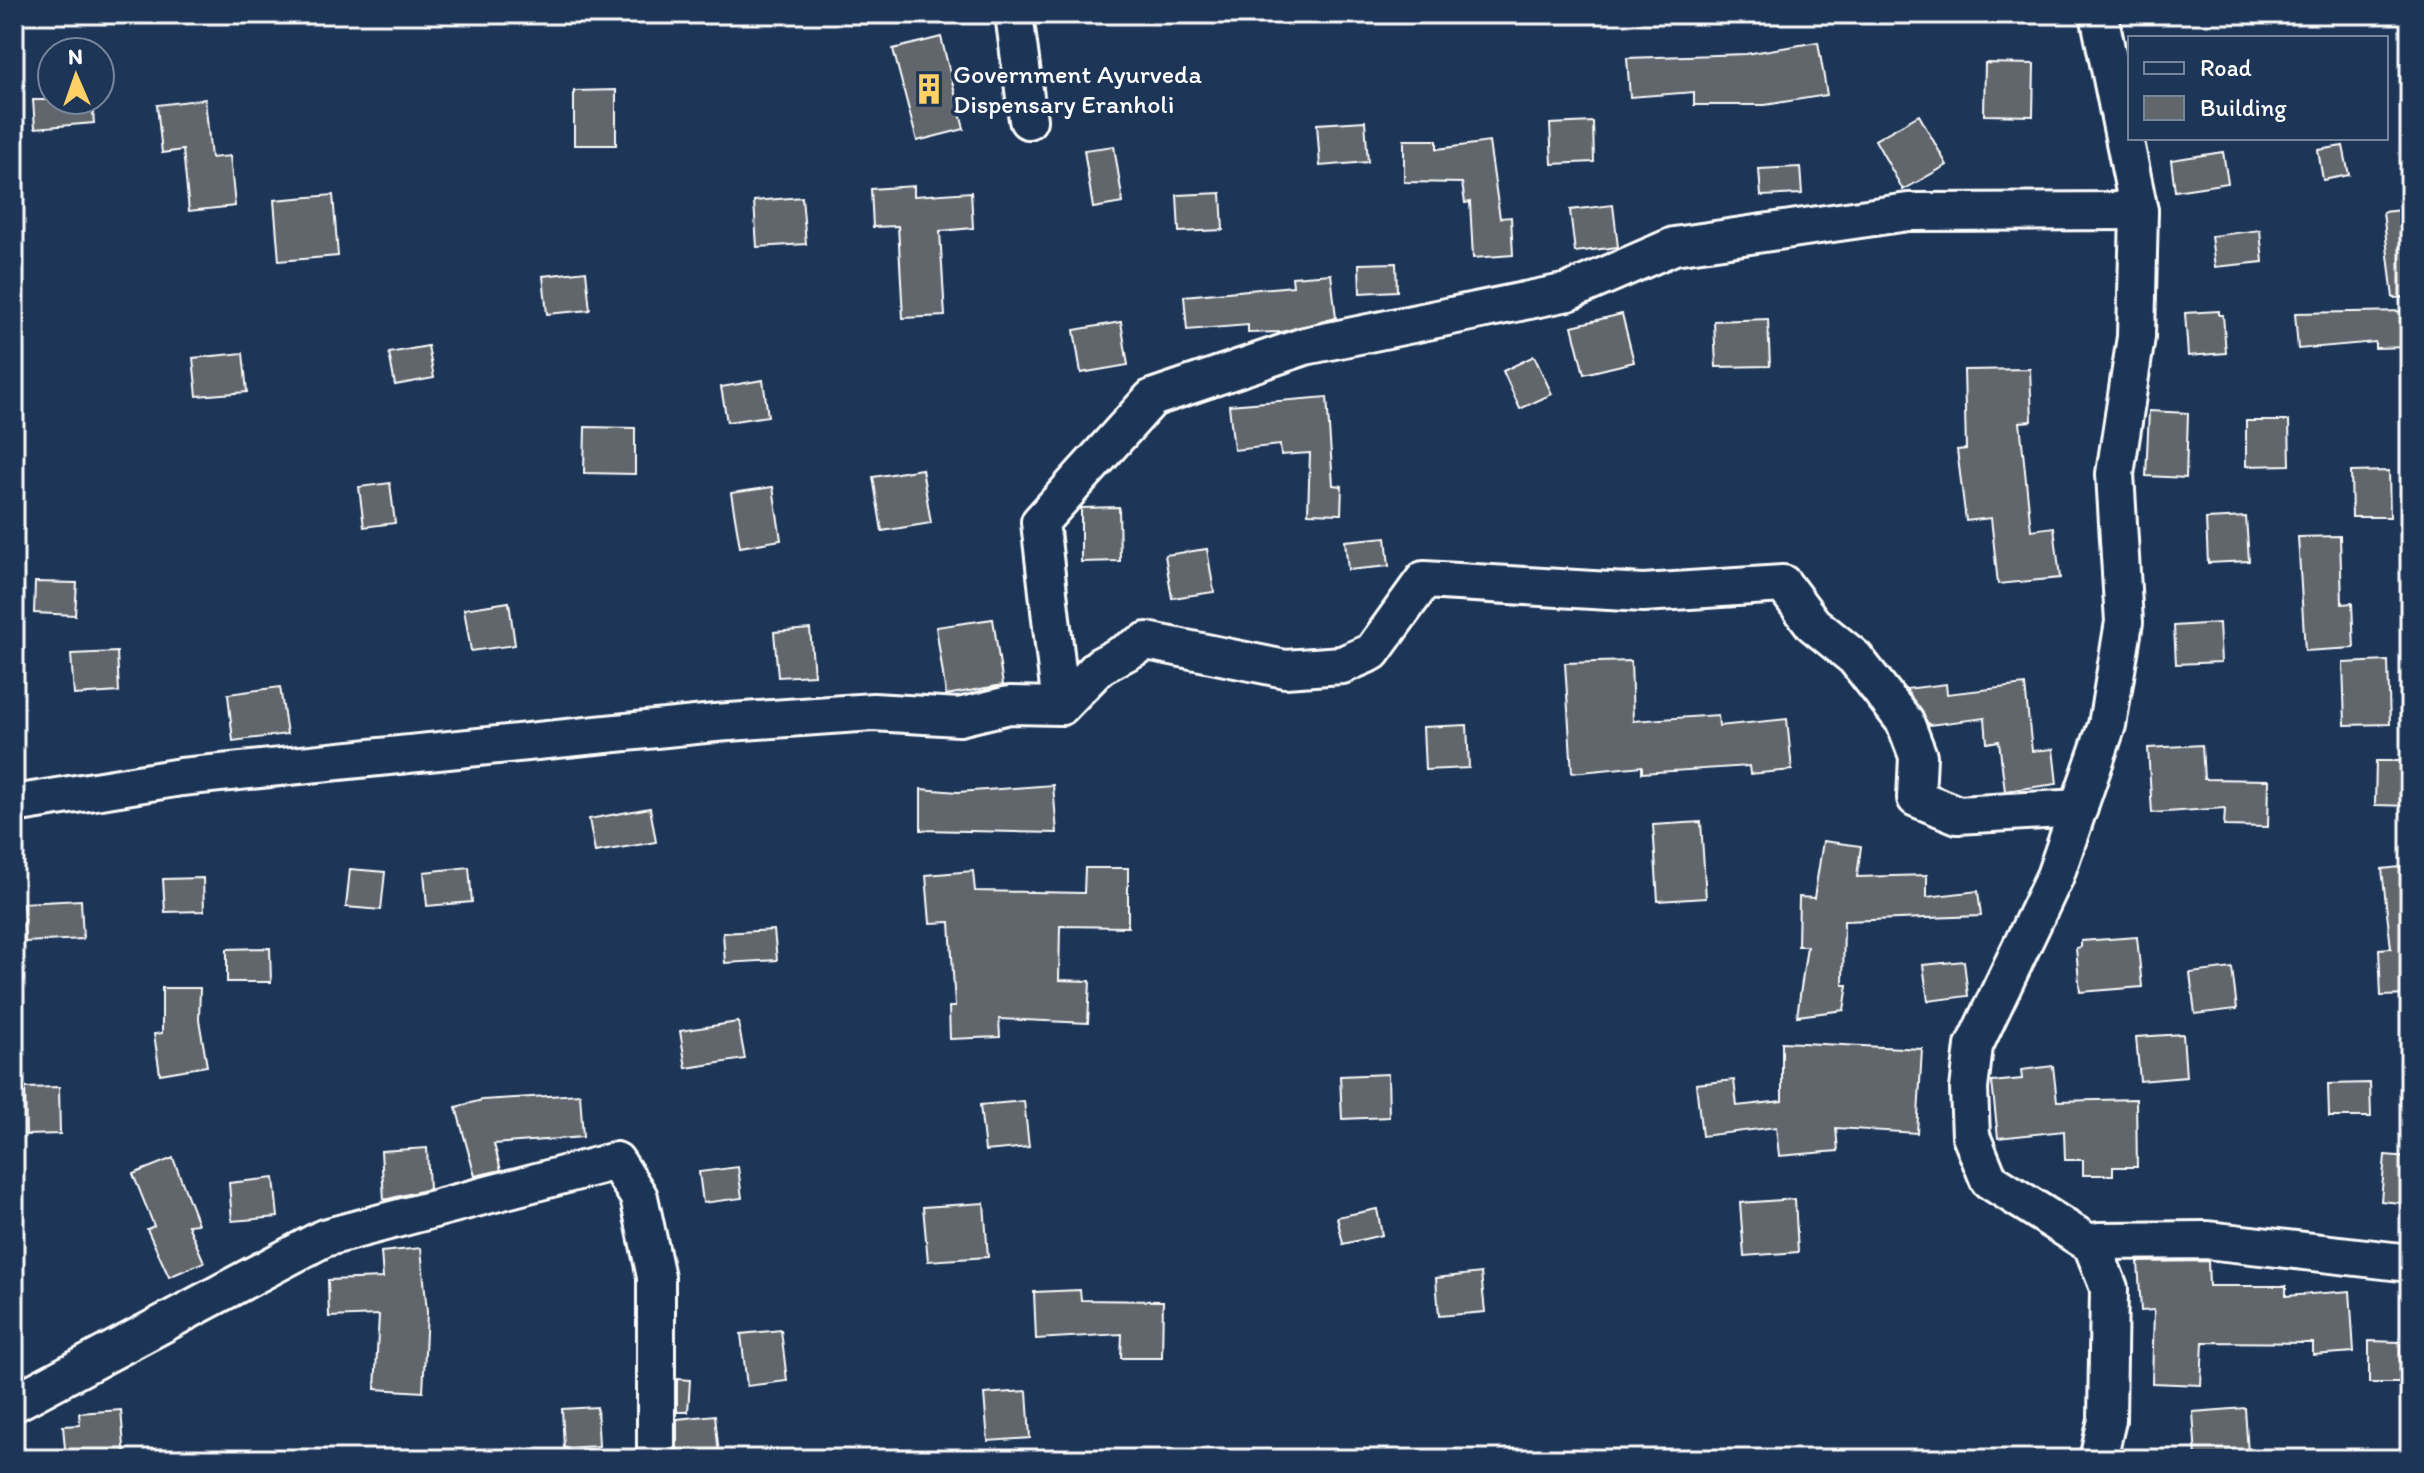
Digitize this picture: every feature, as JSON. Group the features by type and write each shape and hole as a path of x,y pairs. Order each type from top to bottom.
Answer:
{"street":[{"path":"1014,14 1028,120"},
{"path":"2099,14 2139,211 2136,337 2115,474 2124,622 2107,725 2055,876 1974,1046 1970,1105 1971,1136 1989,1180 2092,1245 2109,1288 2107,1420 2100,1458"},
{"path":"1061,706 1040,522 1152,398 1305,346 1568,292 1674,246 1908,212 2139,211"},
{"path":"14,804 181,777 715,723 873,712 959,717 1009,705 1061,706 1100,666 1147,641 1285,669 1342,665 1372,652 1424,580 1643,593 1783,584 1813,624 1855,658 1905,722 1918,756 1916,798 1958,815 2079,808"},
{"path":"14,1403 324,1238 616,1161 639,1197 656,1277 656,1459"},
{"path":"2092,1245 2099,1241 2207,1240 2410,1263"}],"building":[{"name":"Government Ayurveda Dispensary Eranholi","path":"941,37 964,129 917,141 893,49"},
{"path":"1818,42 1827,95 1765,105 1694,105 1694,92 1630,97 1627,58 1746,54"},
{"path":"1985,63 2034,64 2033,116 1984,115"},
{"path":"616,90 616,145 574,145 574,91"},
{"path":"205,99 211,158 230,156 235,206 189,211 183,150 162,153 157,105"},
{"path":"33,100 36,100 36,116 93,116 94,123 35,128"},
{"path":"1919,115 1947,165 1903,190 1875,140"},
{"path":"1365,121 1368,162 1320,166 1317,124"},
{"path":"1593,122 1594,162 1552,164 1550,124"},
{"path":"1404,140 1437,140 1437,149 1489,142 1500,218 1511,217 1513,255 1473,258 1470,202 1465,203 1462,183 1404,182"},
{"path":"1114,146 1123,203 1093,208 1084,150"},
{"path":"2343,146 2349,175 2323,180 2318,150"},
{"path":"2223,152 2228,183 2175,191 2171,160"},
{"path":"1800,167 1802,194 1761,196 1759,169"},
{"path":"914,186 914,196 971,192 973,228 940,231 945,316 903,318 898,226 873,227 871,189"},
{"path":"1221,193 1223,230 1179,232 1177,195"},
{"path":"333,195 338,256 279,261 274,200"},
{"path":"802,197 806,244 757,247 754,201"},
{"path":"1613,205 1618,247 1575,252 1570,210"},
{"path":"2410,209 2410,297 2393,298 2383,212"},
{"path":"2260,230 2263,262 2215,267 2211,236"},
{"path":"1396,263 1397,291 1360,293 1359,264"},
{"path":"586,271 590,310 547,314 543,276"},
{"path":"1331,274 1336,318 1282,332 1248,333 1248,325 1187,330 1184,296 1293,286 1292,277"},
{"path":"2219,311 2219,315 2223,315 2226,353 2188,356 2185,313"},
{"path":"2410,311 2410,347 2375,348 2375,342 2298,349 2295,313"},
{"path":"1622,314 1634,362 1584,374 1572,326"},
{"path":"1768,319 1770,366 1716,367 1714,321"},
{"path":"1121,322 1128,365 1081,373 1074,330"},
{"path":"428,346 434,378 395,385 389,353"},
{"path":"243,353 247,392 197,396 193,358"},
{"path":"1534,356 1552,394 1520,409 1503,371"},
{"path":"2030,369 2032,421 2020,422 2031,530 2054,527 2060,578 1998,584 1991,518 1966,521 1957,450 1966,449 1964,370"},
{"path":"763,380 768,416 727,422 721,387"},
{"path":"1327,397 1333,485 1342,486 1341,514 1308,513 1310,453 1281,455 1280,445 1234,450 1229,405"},
{"path":"2149,411 2188,413 2186,478 2146,476"},
{"path":"2246,421 2289,421 2290,465 2246,466"},
{"path":"585,427 635,428 635,474 584,473"},
{"path":"922,469 931,523 882,531 873,477"},
{"path":"2389,471 2390,517 2352,517 2351,472"},
{"path":"390,483 395,523 364,527 359,487"},
{"path":"773,487 781,540 740,547 731,493"},
{"path":"1119,507 1120,561 1081,562 1081,508"},
{"path":"2246,517 2249,561 2208,563 2206,519"},
{"path":"2340,536 2342,604 2352,603 2354,648 2305,651 2298,537"},
{"path":"1386,537 1389,566 1348,570 1345,541"},
{"path":"1207,549 1214,592 1172,598 1165,555"},
{"path":"35,582 77,583 75,615 34,613"},
{"path":"509,602 515,645 471,651 464,609"},
{"path":"993,619 1003,685 946,695 936,627"},
{"path":"2219,623 2221,662 2176,664 2174,626"},
{"path":"810,629 814,675 778,677 774,632"},
{"path":"117,652 119,692 74,695 71,654"},
{"path":"1631,661 1633,721 1718,715 1719,726 1787,719 1792,770 1750,774 1749,766 1642,773 1642,766 1572,773 1565,663"},
{"path":"2388,661 2390,724 2345,725 2343,663"},
{"path":"1946,684 1947,694 2025,685 2032,751 2053,749 2057,784 2005,791 1999,741 1987,743 1985,718 1929,725 1906,689"},
{"path":"280,687 287,734 233,741 228,694"},
{"path":"1467,725 1469,768 1425,770 1423,727"},
{"path":"2202,745 2204,779 2269,780 2268,827 2224,826 2225,808 2152,813 2148,748"},
{"path":"2376,761 2410,761 2410,806 2375,805"},
{"path":"1053,785 1057,833 921,830 921,789 958,792"},
{"path":"650,808 656,842 595,852 589,819"},
{"path":"1701,822 1706,898 1658,901 1653,825"},
{"path":"1823,841 1861,846 1857,877 1927,875 1927,897 1978,891 1981,916 1844,921 1843,985 1848,985 1844,1010 1797,1016 1807,946 1798,946 1799,897 1814,898"},
{"path":"2410,866 2410,995 2381,996 2379,949 2391,948 2382,869"},
{"path":"469,867 472,902 427,906 424,872"},
{"path":"1085,868 1128,868 1128,927 1060,926 1059,980 1090,981 1088,1023 999,1019 1000,1037 950,1039 949,1007 955,1007 950,922 930,923 926,875 973,871 975,891 1084,893"},
{"path":"350,869 385,872 381,910 346,907"},
{"path":"203,878 204,911 165,912 163,879"},
{"path":"81,900 83,939 25,942 23,903"},
{"path":"774,930 777,960 725,963 723,933"},
{"path":"2137,937 2142,987 2080,992 2076,948 2081,947 2081,941"},
{"path":"270,948 271,982 227,982 227,949"},
{"path":"1964,961 1968,996 1928,1001 1923,965"},
{"path":"2232,968 2237,1009 2195,1014 2190,973"},
{"path":"162,988 200,988 199,1020 207,1066 160,1074 154,1034 162,1033"},
{"path":"738,1022 745,1059 686,1068 680,1031"},
{"path":"2183,1034 2186,1077 2140,1081 2136,1037"},
{"path":"1782,1042 1922,1049 1917,1133 1836,1128 1838,1151 1779,1156 1776,1127 1702,1136 1696,1084 1734,1080 1737,1106 1782,1101"},
{"path":"2053,1066 2057,1101 2136,1099 2137,1167 2113,1167 2113,1175 2083,1175 2083,1160 2065,1160 2064,1131 1998,1138 1992,1082 2022,1079 2021,1070"},
{"path":"1388,1074 1389,1117 1342,1119 1340,1076"},
{"path":"2370,1083 2371,1117 2329,1117 2328,1084"},
{"path":"59,1087 60,1134 26,1135 25,1088"},
{"path":"580,1094 583,1137 494,1144 501,1170 475,1176 456,1107 482,1100"},
{"path":"1024,1101 1029,1147 985,1151 980,1105"},
{"path":"427,1148 429,1189 384,1200 381,1151"},
{"path":"2385,1155 2410,1157 2410,1204 2381,1201"},
{"path":"173,1158 198,1224 188,1225 204,1262 169,1277 147,1229 154,1226 133,1174"},
{"path":"738,1167 742,1198 703,1203 699,1172"},
{"path":"274,1178 278,1217 232,1221 229,1183"},
{"path":"1795,1199 1798,1252 1744,1256 1740,1203"},
{"path":"984,1203 988,1257 928,1261 923,1207"},
{"path":"1377,1209 1382,1235 1343,1244 1337,1217"},
{"path":"421,1248 427,1312 423,1392 375,1389 379,1315 329,1317 328,1280 383,1278 381,1252"},
{"path":"2208,1261 2209,1286 2286,1286 2286,1296 2350,1291 2354,1352 2313,1355 2313,1343 2203,1342 2201,1385 2152,1383 2154,1310 2141,1311 2138,1262"},
{"path":"1481,1273 1485,1312 1439,1316 1436,1278"},
{"path":"1080,1290 1081,1300 1163,1301 1162,1358 1121,1358 1122,1334 1036,1339 1034,1292"},
{"path":"781,1330 787,1381 747,1386 741,1334"},
{"path":"2369,1341 2400,1342 2400,1383 2369,1383"},
{"path":"677,1379 690,1380 688,1412 677,1412"},
{"path":"1027,1391 1030,1438 988,1441 984,1394"},
{"path":"597,1407 599,1446 564,1448 562,1409"},
{"path":"2245,1408 2248,1454 2196,1458 2193,1412"},
{"path":"121,1410 125,1459 66,1459 63,1426 80,1425 79,1413"},
{"path":"715,1415 719,1454 677,1457 677,1419"}],"place":[{"name":"Government Ayurveda Dispensary Eranholi","path":"929,89"}]}
